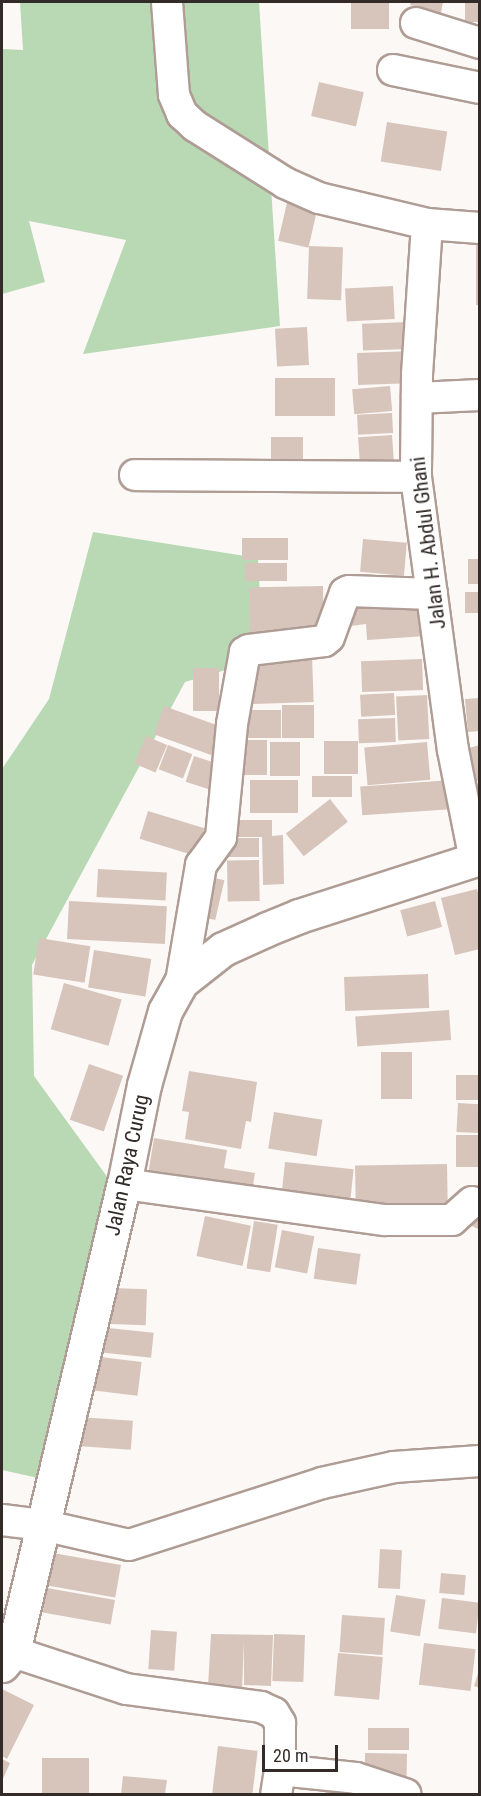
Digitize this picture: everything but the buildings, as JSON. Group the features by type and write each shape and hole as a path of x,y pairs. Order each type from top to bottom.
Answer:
{"main road":[{"name":"Jalan Raya Curug","path":"7,1659 42,1526 124,1184 147,1075 165,1011 181,982 223,949 267,929 299,916 477,859"}],"street":[{"path":"167,2 174,94 182,114 195,126 285,183 319,198 427,224 480,228"},
{"path":"416,23 480,43"},
{"path":"393,70 480,88"},
{"name":"Jalan H. Abdul Ghani","path":"427,224 417,399 416,477 453,750 477,859"},
{"path":"417,399 480,394"},
{"path":"135,475 416,477"},
{"path":"181,982 201,865 220,837 232,724 245,652 324,641 330,637 345,593 349,591 432,594"},
{"path":"124,1184 385,1220 452,1220 472,1202"},
{"path":"2,1520 42,1526 129,1545 322,1483 394,1467 480,1461"},
{"path":"7,1659 126,1689 261,1707 274,1713 280,1723 278,1782 356,1778 405,1794"}],"green space":[{"path":"20,2 259,2 280,326 83,354 126,240 29,221 45,282 2,294 2,49 23,50"},
{"path":"93,532 258,558 263,659 185,682 32,965 34,1076 124,1200 47,1480 2,1470 2,769 49,699"}]}
